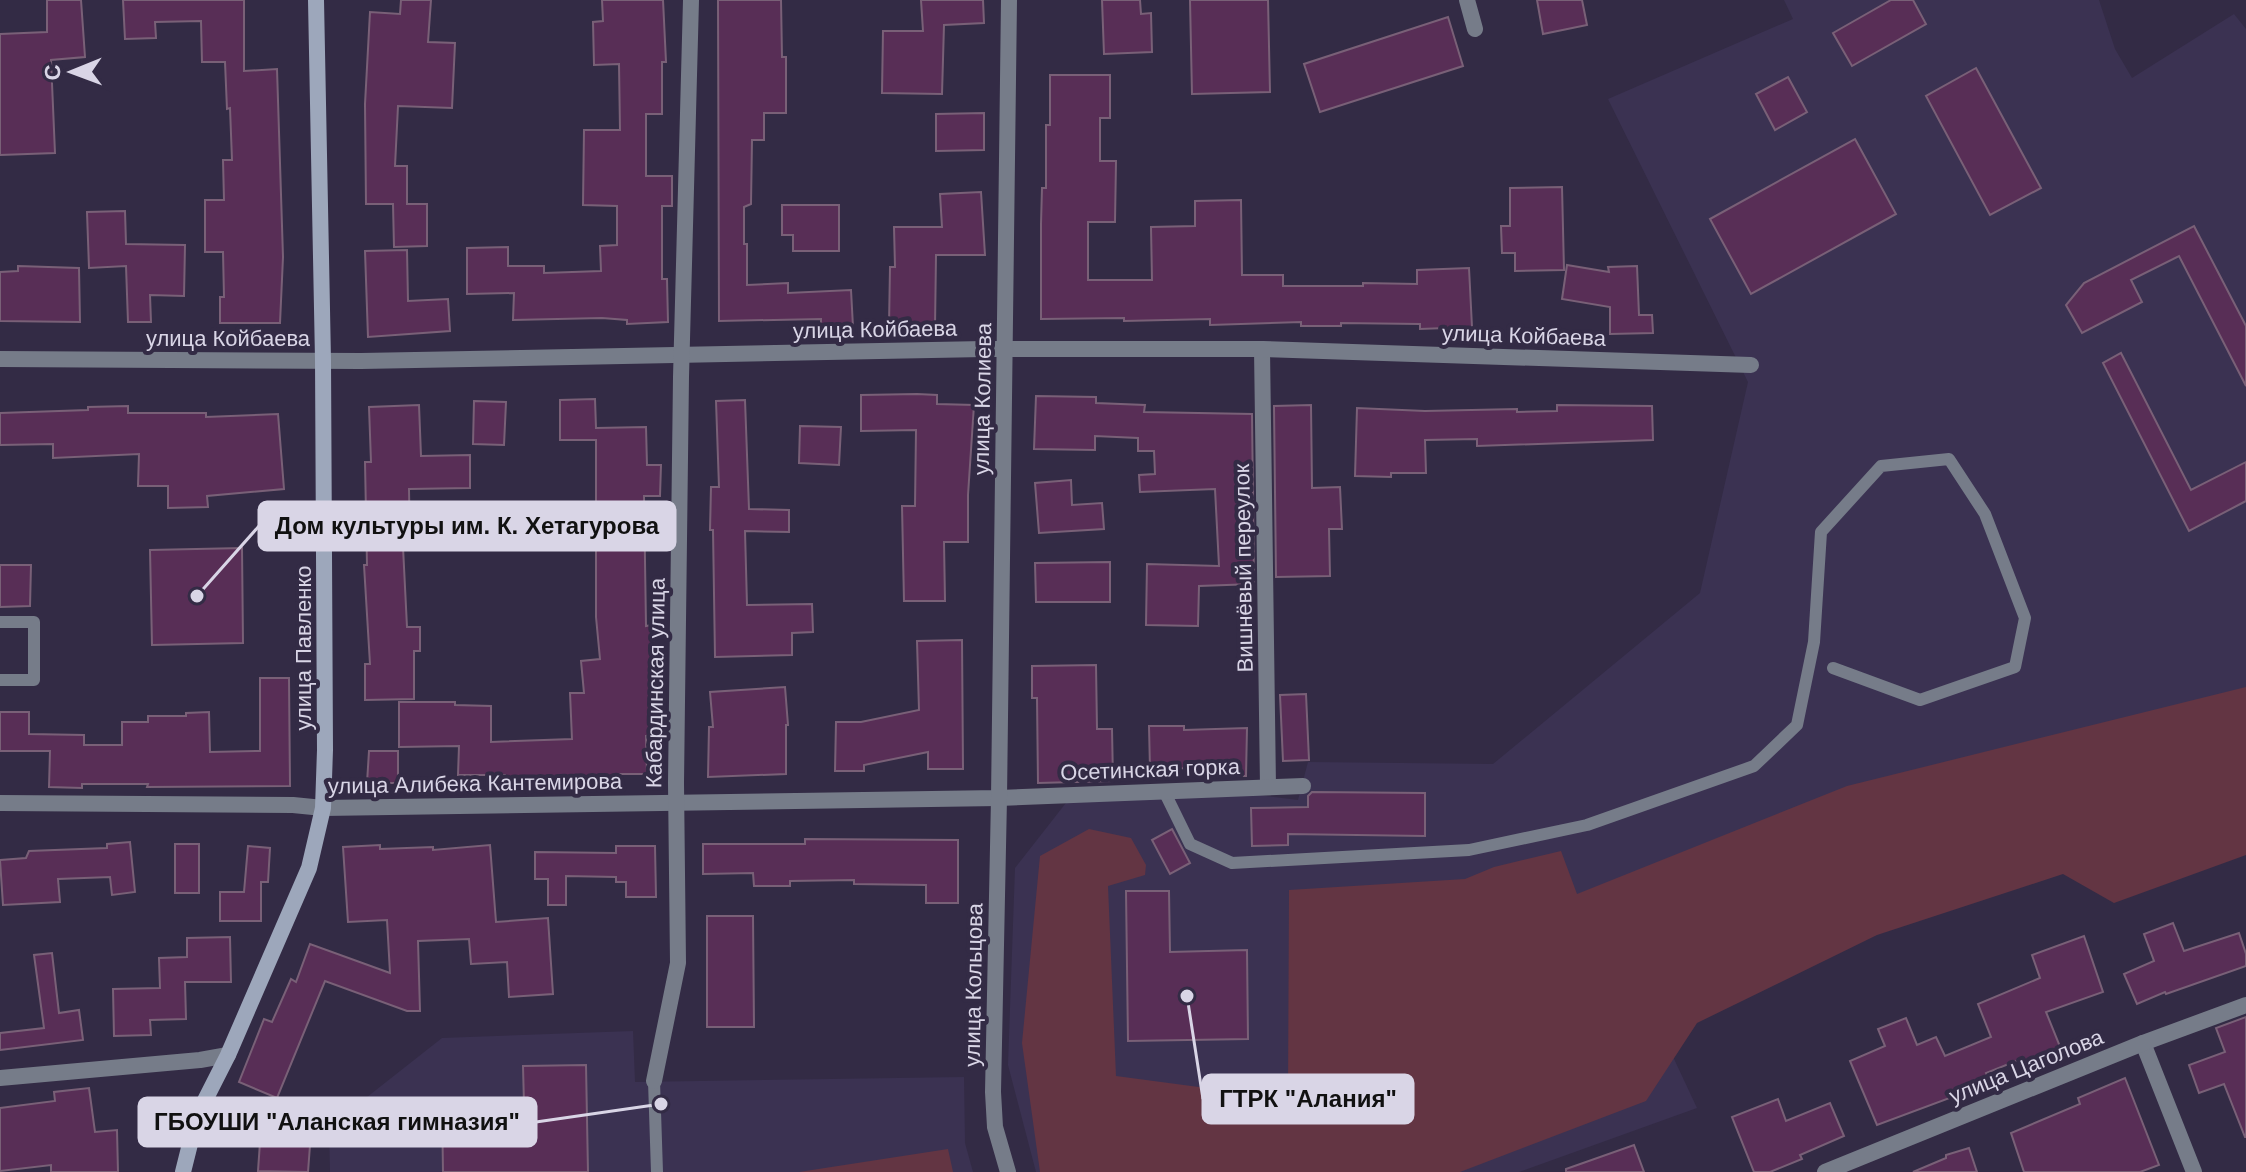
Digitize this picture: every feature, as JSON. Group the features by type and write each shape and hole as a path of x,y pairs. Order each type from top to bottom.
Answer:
{"main road":[{"name":"улица Павленко","path":"183,1172 197,1116 228,1055 309,868 323,808 323,360 316,0"}],"street":[{"name":"Кабардинская улица","path":"654,1081 678,963 676,802 681,355 691,0"},
{"name":"улица Колиева","path":"999,798 1009,0"},
{"path":"1467,0 1475,29"},
{"name":"улица Койбаева","path":"0,359 323,360 1005,349 1262,349 1751,365"},
{"name":"Вишнёвый переулок","path":"1262,349 1268,787"},
{"name":"Осетинская горка","path":"999,798 1303,786"},
{"name":"улица Алибека Кантемирова","path":"0,803 293,805 323,808 999,798"},
{"name":"улица Кольцова","path":"999,798 993,1092 995,1127 1008,1172"},
{"name":"улица Цаголова","path":"1825,1172 2143,1043 2246,1005"},
{"path":"2143,1043 2194,1172"},
{"path":"0,1078 228,1055"}],"lane":[{"path":"1164,791 1190,844 1232,863 1469,850 1587,825 1754,766 1797,725 1814,642 1821,532 1881,466 1949,459 1985,514 2025,618 2015,667 1920,700 1833,668"},
{"path":"0,622 34,622 34,680 0,680"},
{"name":"Кабардинская улица","path":"654,1081 657,1172"}],"shaded area":[{"path":"1784,0 2099,0 2115,49 2132,78 2234,14 2246,29 2246,752 1653,1014 1697,1108 1519,1172 1036,1172 1008,1065 1015,868 1069,799 1250,794 1298,800 1308,762 1493,764 1700,593 1748,382 1608,99 1793,19"},
{"path":"2246,687 2246,855 2114,903 2063,874 1877,935 1697,1023 1646,1101 1460,1172 1040,1172 1022,1043 1040,856 1089,829 1131,838 1146,865 1145,875 1108,886 1116,1076 1288,1099 1289,890 1465,879 1494,867 1561,851 1577,894 1847,786"},
{"path":"633,1031 635,1082 964,1077 965,1143 973,1172 330,1172 329,1127 442,1038"},
{"path":"948,1149 953,1172 799,1172"}],"building":[{"path":"47,0 81,0 85,57 51,60 55,153 0,155 0,34 47,32"},
{"path":"123,0 244,0 244,71 277,69 283,257 280,323 220,323 220,297 224,297 223,252 205,252 205,200 224,200 223,160 232,160 225,62 202,62 201,21 155,22 156,38 125,39"},
{"path":"401,0 431,0 428,42 455,43 452,108 398,106 395,166 407,166 407,204 427,204 427,246 394,247 393,204 366,204 365,104 370,12 400,14"},
{"path":"602,0 663,0 666,62 662,62 662,114 646,114 646,176 672,176 672,206 662,206 662,279 667,279 668,322 627,324 627,320 602,318 513,320 514,293 467,294 467,248 508,247 508,266 544,266 544,273 601,271 600,246 617,245 617,206 583,205 584,130 620,130 619,64 594,65 593,22 603,21"},
{"path":"718,0 781,0 782,57 786,57 786,113 764,113 764,140 752,140 751,204 744,207 747,285 788,283 788,293 851,290 853,327 821,329 821,319 719,321"},
{"path":"921,0 983,0 984,23 944,25 942,94 882,93 883,31 923,31"},
{"path":"1102,0 1140,0 1141,14 1151,13 1152,52 1104,54"},
{"path":"1190,0 1268,0 1270,92 1192,94"},
{"path":"1537,0 1582,0 1587,25 1543,34"},
{"path":"1891,0 1913,0 1926,24 1852,66 1833,33"},
{"path":"1448,17 1463,66 1320,112 1304,64"},
{"path":"1976,68 2041,188 1990,215 1926,96"},
{"path":"1050,75 1110,75 1110,118 1100,118 1100,161 1116,161 1115,222 1088,222 1088,280 1152,280 1151,227 1195,226 1195,201 1241,200 1242,275 1283,275 1283,286 1363,286 1363,283 1417,284 1417,270 1469,268 1472,327 1420,329 1420,324 1341,323 1341,326 1301,326 1301,322 1210,325 1210,319 1041,319 1042,188 1046,188"},
{"path":"1788,77 1807,112 1775,130 1756,94"},
{"path":"984,113 984,150 936,151 936,114"},
{"path":"1855,139 1896,214 1751,294 1710,219"},
{"path":"1562,187 1564,270 1515,271 1515,253 1502,253 1501,226 1510,226 1510,188"},
{"path":"981,192 985,255 936,255 935,327 889,326 890,267 895,267 894,227 942,227 940,194"},
{"path":"782,205 839,205 839,251 793,251 793,235 782,235"},
{"path":"125,211 126,244 185,245 184,296 150,295 151,322 128,322 126,266 89,268 87,212"},
{"path":"2194,226 2246,326 2246,386 2179,256 2131,280 2142,302 2082,333 2066,305 2084,283"},
{"path":"407,250 408,301 448,299 450,331 368,337 365,251"},
{"path":"1567,265 1609,272 1608,267 1637,266 1639,315 1652,315 1653,333 1610,334 1610,307 1562,299"},
{"path":"18,266 79,268 80,322 0,321 0,272 18,271"},
{"path":"2121,353 2191,490 2246,462 2246,501 2189,531 2103,363"},
{"path":"861,395 937,395 937,404 974,405 968,542 944,542 945,601 904,601 902,506 915,506 916,430 861,431"},
{"path":"1036,396 1096,397 1096,403 1145,405 1144,412 1252,414 1254,584 1199,586 1198,626 1146,625 1147,564 1219,566 1215,489 1140,492 1139,475 1155,474 1154,451 1138,451 1138,438 1095,436 1095,450 1034,449"},
{"path":"595,399 596,428 646,427 647,465 661,465 660,496 644,496 646,626 652,625 656,683 654,736 646,736 647,774 620,774 620,781 557,782 557,778 505,779 505,775 458,775 459,746 399,747 399,702 455,702 455,705 491,706 491,742 572,739 570,693 584,693 581,661 600,659 596,617 596,440 560,440 560,400"},
{"path":"745,400 749,509 789,510 789,532 745,531 747,605 812,604 813,632 792,633 792,655 715,657 713,530 710,530 711,487 719,487 716,401"},
{"path":"474,401 506,402 504,445 473,444"},
{"path":"419,405 421,456 470,455 470,488 409,489 410,547 403,547 407,627 420,627 420,651 414,651 414,699 365,700 365,664 370,664 364,565 367,565 365,462 371,462 369,407"},
{"path":"1311,405 1312,488 1340,487 1342,529 1329,529 1330,576 1276,577 1274,406"},
{"path":"1557,405 1652,406 1653,440 1477,446 1477,439 1425,440 1426,473 1391,473 1391,477 1355,476 1357,408 1425,411 1517,409 1517,412 1557,411"},
{"path":"128,406 128,413 206,413 206,417 278,414 284,489 207,496 208,507 168,508 168,486 138,486 139,454 53,458 53,444 0,445 0,413"},
{"path":"800,426 841,427 839,465 799,463"},
{"path":"1071,480 1072,505 1102,503 1104,529 1039,533 1035,483"},
{"path":"242,548 243,643 152,645 150,550"},
{"path":"1110,562 1110,602 1036,602 1035,563"},
{"path":"0,565 31,565 30,606 0,607"},
{"path":"962,640 963,769 928,769 928,752 864,765 864,771 835,771 836,722 861,722 919,710 917,641"},
{"path":"1096,665 1097,729 1112,729 1113,781 1038,783 1037,698 1032,698 1032,666"},
{"path":"260,678 289,678 290,786 82,784 82,788 49,787 50,751 0,751 0,712 29,712 29,734 84,735 84,745 122,745 122,722 148,722 148,716 186,716 186,713 209,712 210,752 260,751"},
{"path":"785,687 788,725 786,774 708,777 709,727 713,727 710,692"},
{"path":"1306,694 1309,760 1283,761 1280,695"},
{"path":"1149,726 1184,726 1184,730 1247,728 1246,776 1195,776 1195,768 1150,769"},
{"path":"369,751 398,751 398,783 367,783"},
{"path":"1312,792 1425,793 1425,836 1288,834 1288,845 1252,846 1251,808 1308,807 1308,796"},
{"path":"1172,829 1190,863 1170,874 1152,840"},
{"path":"805,839 958,840 958,903 926,903 926,885 854,884 854,880 790,881 790,886 754,886 753,873 703,874 703,844 805,844"},
{"path":"130,842 135,892 112,895 110,877 58,879 60,902 3,905 0,860 26,858 29,851 107,848 107,844"},
{"path":"175,844 199,844 199,893 175,893"},
{"path":"380,845 380,849 433,847 433,850 490,845 496,922 548,918 553,994 509,997 507,962 471,964 469,939 418,941 420,1011 407,1011 325,981 277,1098 239,1082 264,1019 272,1022 291,979 296,982 310,944 390,973 387,920 348,922 343,847"},
{"path":"248,846 270,848 268,882 261,882 261,921 220,921 220,892 244,892"},
{"path":"616,846 655,846 656,897 626,897 626,882 616,882 616,877 566,876 566,905 548,905 548,879 535,879 535,852 616,853"},
{"path":"1126,891 1169,891 1170,952 1247,950 1248,1039 1128,1041"},
{"path":"707,916 753,916 754,1027 707,1027"},
{"path":"2173,923 2184,951 2239,933 2246,954 2246,966 2137,1004 2124,974 2154,961 2144,934"},
{"path":"2084,936 2103,992 2046,1012 2063,1054 2025,1069 2021,1059 1986,1073 1990,1083 1877,1125 1850,1061 1885,1046 1878,1029 1906,1018 1917,1045 1936,1037 1945,1056 1991,1037 1978,1004 2040,978 2032,955"},
{"path":"230,937 231,982 185,982 186,1019 150,1020 151,1035 114,1036 113,989 160,988 159,958 187,957 187,938"},
{"path":"52,953 59,1013 79,1010 83,1040 0,1050 0,1033 44,1028 34,955"},
{"path":"2246,1017 2245,1137 2224,1084 2199,1093 2189,1065 2225,1052 2216,1028"},
{"path":"586,1065 588,1172 443,1172 442,1105 524,1104 523,1066"},
{"path":"2125,1078 2159,1165 2140,1172 2024,1172 2011,1133 2080,1104 2078,1098"},
{"path":"89,1088 95,1132 117,1130 118,1172 51,1172 51,1165 0,1171 0,1108 55,1101 54,1092"},
{"path":"1778,1099 1786,1121 1830,1103 1844,1136 1770,1172 1754,1172 1732,1117"},
{"path":"261,1128 311,1132 308,1172 258,1171"},
{"path":"1634,1145 1644,1172 1566,1172 1566,1169"},
{"path":"1969,1148 1977,1172 1913,1172 1946,1158 1946,1155"}],"place":[{"name":"Дом культуры им. К. Хетагурова","path":"197,596"},
{"name":"ГТРК \"Алания\"","path":"1187,996"},
{"name":"ГБОУШИ \"Аланская гимназия\"","path":"661,1104"}]}
